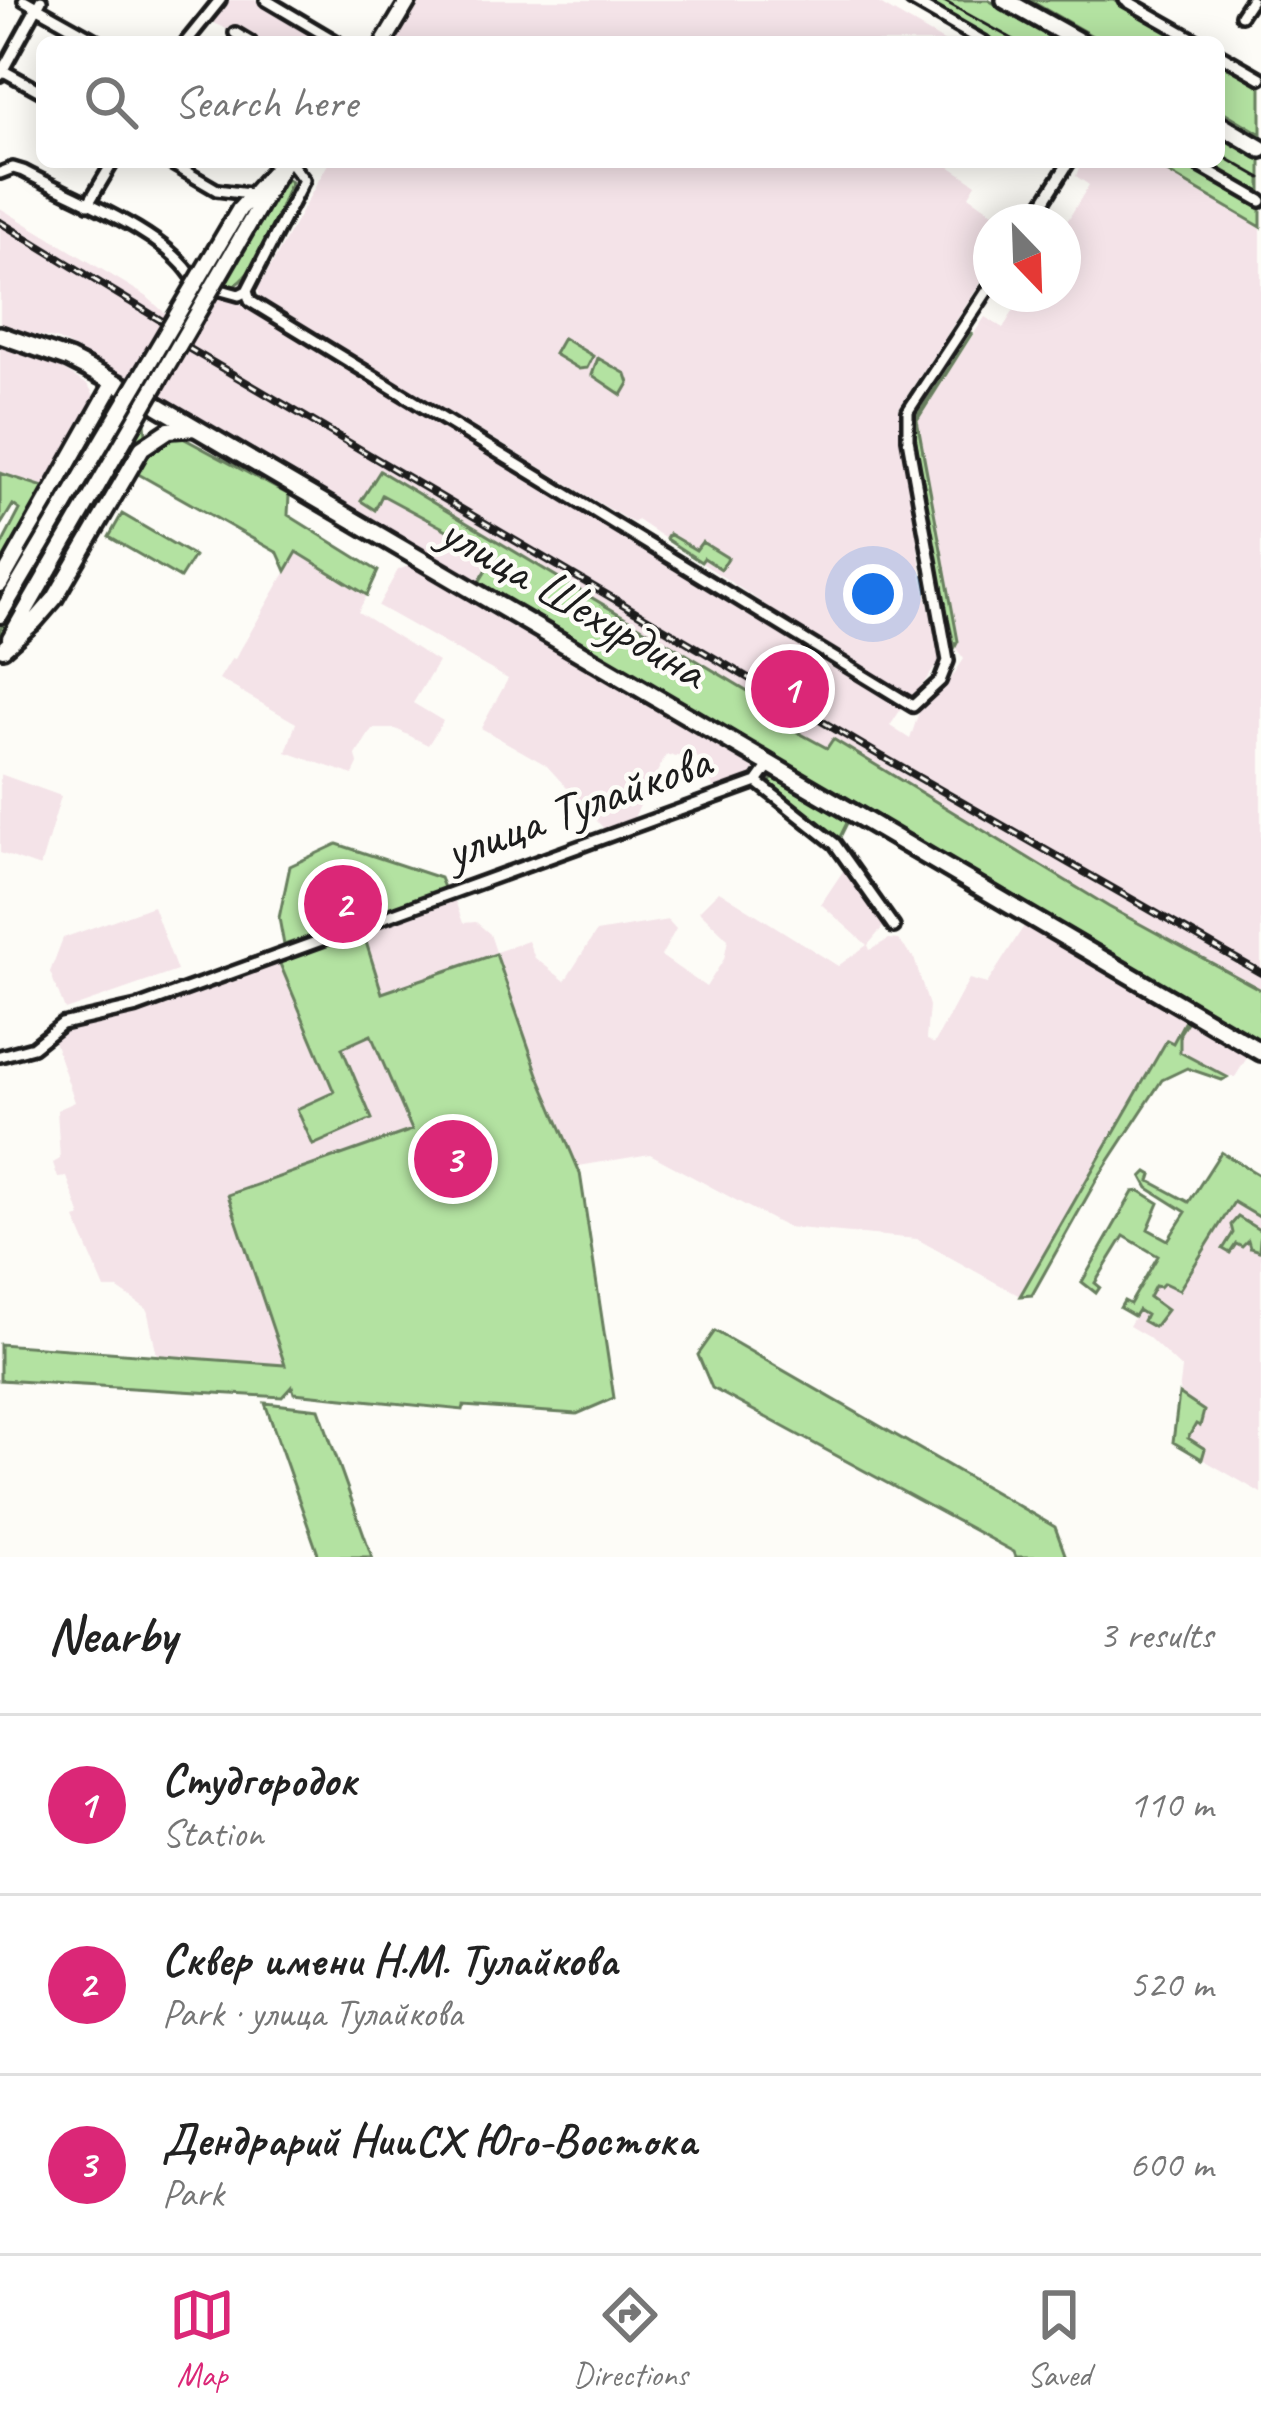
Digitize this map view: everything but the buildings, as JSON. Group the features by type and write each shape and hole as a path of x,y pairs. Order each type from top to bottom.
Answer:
{"main road":[{"path":"388,36 409,0"},
{"path":"1005,0 1070,36"},
{"path":"1225,128 1261,149"},
{"path":"1,651 246,213 249,194 278,168"},
{"path":"0,615 246,213 280,168"},
{"path":"0,335 69,359 119,385 0,584"},
{"name":"улица Шехурдина","path":"155,404 1261,1052"},
{"path":"1,651 55,598 142,448 169,430 196,428"}],"street":[{"path":"24,0 39,4 90,36"},
{"path":"191,36 220,0"},
{"path":"266,0 327,36"},
{"path":"911,0 974,36"},
{"path":"1125,0 1188,36"},
{"path":"1241,15 1250,0"},
{"path":"36,89 1,72 39,4"},
{"path":"235,33 240,36"},
{"path":"1225,57 1261,78"},
{"path":"0,173 14,168 23,171 88,204 179,256 190,275"},
{"path":"88,204 109,168"},
{"path":"179,168 217,190 249,194"},
{"path":"221,290 239,295 247,291 304,180 298,168"},
{"path":"1042,204 1065,168"},
{"path":"1203,168 1261,201"},
{"path":"247,291 250,301 913,706 940,680 947,661 908,439 908,411 973,312"},
{"name":"улица Тулайкова","path":"0,1056 33,1047 62,1024 137,1006 758,782 770,764"},
{"path":"758,782 835,844 894,927"}],"shaded area":[{"path":"225,0 258,0 323,36 241,36 210,21"},
{"path":"417,0 873,0 935,36 396,36"},
{"path":"326,168 952,168 976,184 969,196 980,204 973,204 973,295 899,408 922,577 941,660 910,701 637,520 626,519 260,298 258,289"},
{"path":"1079,168 1160,168 1261,227 1261,990 1109,907 834,739 827,749 789,727 793,717 380,471 361,502 382,494 496,556 479,582 160,395 218,296 242,305 905,703 890,726 910,739 920,709 939,686 946,686 964,659 955,647 958,641 917,419 985,317 1003,328 1013,312 1081,312 1078,204 1089,185 1076,176"},
{"path":"0,208 146,296 166,314 130,377 58,340 0,326"},
{"path":"0,345 59,367 88,385 96,398 96,406 50,489 0,473"},
{"path":"297,552 367,595 358,612 438,662 413,703 443,721 428,745 396,729 372,729 356,755 353,775 286,752 296,723 219,679"},
{"path":"411,565 750,763 755,776 715,792 701,758 666,755 631,823 607,832 546,765 481,728 508,679 378,606 398,570"},
{"path":"0,774 61,796 40,867 0,853"},
{"path":"847,865 882,912 883,927 868,945 870,950 889,939 898,940 914,958 929,1006 926,1039 934,1044 969,979 987,984 1026,923 1187,1017 1172,1044 1166,1041 1020,1296 917,1239 786,1227 650,1154 573,1167 418,1123 288,1366 157,1356 147,1309 118,1289 105,1289 75,1219 81,1217 67,1177 58,1178 53,1163 60,1159 57,1110 75,1102 52,1035 58,1030 149,1006 453,895 463,923 476,922 490,934 496,952 528,941 535,958 565,981 596,932 668,920 676,929 661,956 706,987 724,959 728,939 699,911 719,891 838,966 867,945 821,904"},
{"path":"153,906 177,971 65,1010 50,972 63,938"},
{"path":"1189,1019 1250,1053 1235,1077 1180,1052 1180,1033"},
{"path":"1226,1195 1261,1216 1261,1493 1173,1442 1182,1369 1129,1326 1164,1266"}],"green space":[{"path":"917,0 988,0 1051,36 980,36"},
{"path":"1029,0 1114,0 1176,36 1092,36"},
{"path":"1225,64 1261,85 1261,134 1225,113"},
{"path":"1225,139 1261,160 1261,196 1212,168 1225,168"},
{"path":"1160,168 1194,168 1261,206 1261,227"},
{"path":"286,179 291,182 261,254 243,278 232,287 225,285"},
{"path":"226,251 0,645 0,629"},
{"path":"972,333 917,420 958,641 955,647 934,562 913,422"},
{"path":"563,338 593,356 587,368 579,369 554,354"},
{"path":"598,358 626,374 629,383 622,395 592,375"},
{"path":"115,404 0,605 0,594 107,407"},
{"path":"145,423 146,434 53,596 34,615"},
{"path":"172,436 289,495 288,515 378,571 367,595 297,552 286,571 278,553 133,471 144,451"},
{"path":"380,471 793,718 790,728 827,748 833,739 1109,907 1261,990 1261,1042 479,582 495,556 382,495 375,510 361,501"},
{"path":"0,473 50,489 0,576 0,548 20,510 13,505 0,526"},
{"path":"122,514 194,556 180,578 109,537"},
{"path":"669,534 696,550 702,542 728,558 721,569 704,558 701,562 666,539"},
{"path":"772,779 849,819 837,843 767,787"},
{"path":"337,844 440,878 445,890 284,945 279,918 290,866"},
{"path":"361,926 382,993 496,954 539,1077 580,1173 614,1398 577,1414 464,1406 463,1410 294,1393 292,1386 282,1397 0,1380 0,1344 285,1365 228,1195 412,1130 371,1035 342,1048 372,1119 313,1145 297,1109 334,1092 278,959"},
{"path":"1187,1017 1180,1033 1180,1052 1227,1077 1222,1080 1187,1068 1162,1080 1097,1179 1032,1295 1020,1296 1167,1040 1173,1043"},
{"path":"1221,1152 1261,1176 1261,1218 1234,1202 1179,1290 1164,1283 1155,1286 1149,1297 1167,1310 1154,1327 1143,1321 1146,1315 1138,1310 1134,1316 1120,1308 1124,1301 1130,1304 1158,1256 1124,1236 1095,1283 1100,1287 1096,1293 1082,1282 1133,1192 1140,1191 1159,1203 1148,1229 1168,1240 1186,1212 1148,1188 1142,1177 1147,1172 1152,1175 1150,1181 1189,1202"},
{"path":"1238,1217 1261,1231 1259,1251 1250,1248 1248,1241 1242,1247 1236,1244 1230,1253 1223,1249"},
{"path":"715,1331 1055,1527 1066,1557 1016,1557 712,1388 698,1355"},
{"path":"1179,1394 1204,1411 1200,1426 1196,1424 1188,1438 1205,1449 1202,1459 1173,1442"},
{"path":"265,1403 319,1409 372,1557 319,1557"}],"tram line":[{"path":"942,0 1007,36"},
{"path":"1225,157 1261,178"}],"railway":[{"path":"0,222 162,321"},
{"path":"188,348 874,752 1261,973"}],"place":[{"name":"Студгородок","path":"790,689"},
{"name":"Сквер имени Н.М. Тулайкова","path":"343,904"},
{"name":"Дендрарий НииСХ Юго-Востока","path":"453,1159"}]}
